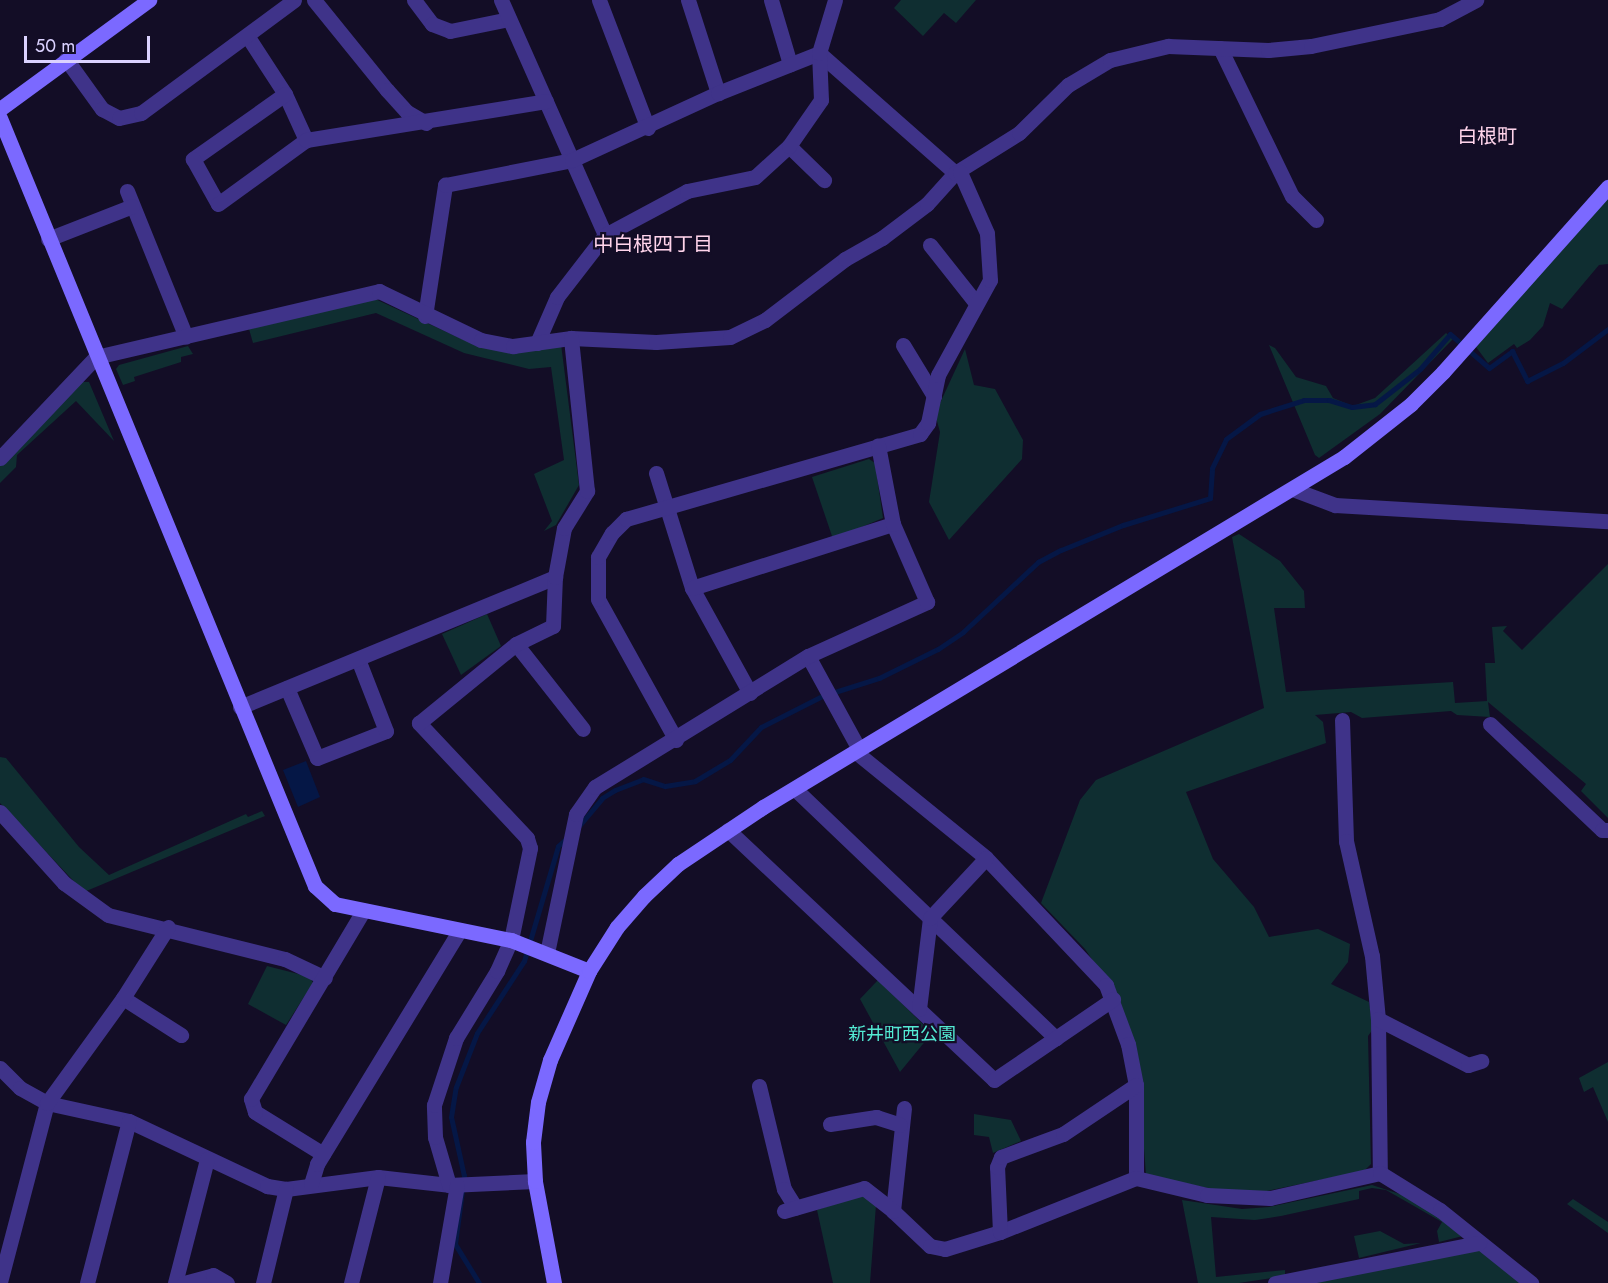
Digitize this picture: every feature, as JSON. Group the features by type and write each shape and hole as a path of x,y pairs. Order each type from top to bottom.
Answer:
{"street":[{"path":"0,109 148,0"},
{"path":"66,59 102,109 119,118 141,113 248,37 294,0"},
{"path":"314,0 407,112 426,123"},
{"path":"414,0 432,24 450,31 509,19"},
{"path":"501,0 605,236"},
{"path":"599,0 648,128"},
{"path":"688,0 718,93"},
{"path":"771,0 790,64"},
{"path":"537,343 557,297 605,236 687,191 755,177 789,146 821,100 819,53 835,0"},
{"path":"0,458 96,357 378,291 425,316 482,340 513,346 571,338 656,342 730,337 765,320 845,259 882,238 927,204 957,173 1019,133 1068,85 1110,60 1168,46 1220,48 1311,46 1440,19 1476,0"},
{"path":"248,37 285,94 306,140"},
{"path":"1220,48 1292,196 1316,220"},
{"path":"425,316 445,185 572,160 648,128 718,93 819,53"},
{"path":"676,740 598,599 597,557 612,533 626,519 667,510 920,434 928,423 938,375 990,280 989,247 957,173 819,53"},
{"path":"285,94 193,159 218,204 306,140 426,123 546,101"},
{"path":"0,118 96,357 315,886 335,904 511,940 589,971"},
{"path":"789,146 824,180"},
{"path":"554,1283 536,1181 533,1142 542,1083 589,971 617,927 644,896 678,864 728,830 1295,490 1411,404 1608,187"},
{"path":"48,239 130,198 186,337"},
{"path":"930,245 976,303"},
{"path":"440,1283 453,1185 435,1137 434,1105 456,1038 497,971 511,940 530,848 526,838 419,723 516,644 553,626 555,577 564,528 587,491 571,338"},
{"path":"903,345 934,396"},
{"path":"547,953 582,803 594,787 676,740 808,656 927,602 893,524 878,445"},
{"path":"656,473 692,588 750,693"},
{"path":"1295,490 1335,505 1608,521"},
{"path":"692,588 893,524"},
{"path":"240,707 555,577"},
{"path":"516,644 583,729"},
{"path":"808,656 859,752 986,858 1106,986 1113,999 1128,1044 1136,1085 1137,1178"},
{"path":"287,688 317,758 386,731 358,659"},
{"path":"1342,720 1346,841 1372,956 1378,1019 1380,1173"},
{"path":"1490,724 1602,830 1608,830"},
{"path":"795,789 1056,1038"},
{"path":"0,812 64,883 108,915 168,927 285,959 325,978"},
{"path":"728,830 994,1080 1113,999"},
{"path":"919,1009 930,918 986,858"},
{"path":"323,1154 255,1112 251,1099 363,911"},
{"path":"0,1282 47,1103 123,998 168,927"},
{"path":"311,1184 323,1154 460,930"},
{"path":"123,998 181,1035"},
{"path":"1378,1019 1468,1065 1481,1061"},
{"path":"0,1068 20,1088 47,1103 129,1121 267,1186 286,1189 378,1177 453,1185 536,1181"},
{"path":"999,1232 997,1167 1001,1157 1063,1134 1136,1085"},
{"path":"759,1086 790,1210 864,1188 893,1211 930,1246 945,1249 999,1232 1137,1178 1208,1195 1270,1198 1380,1173 1440,1210 1531,1283"},
{"path":"893,1211 900,1125 904,1108"},
{"path":"830,1124 876,1117 900,1125"},
{"path":"87,1283 129,1121"},
{"path":"175,1283 207,1159"},
{"path":"351,1283 378,1177"},
{"path":"263,1283 286,1189"},
{"path":"1275,1283 1479,1243"},
{"path":"184,1283 213,1275 227,1283"}],"green space":[{"path":"901,0 976,0 956,23 944,13 923,36 894,8"},
{"path":"1608,193 1608,264 1599,265 1562,309 1550,303 1543,326 1530,340 1517,348 1514,344 1488,363 1476,347"},
{"path":"373,298 466,341 561,344 579,485 556,525 544,531 552,521 534,474 564,460 551,367 529,369 464,353 376,313 253,343 249,329"},
{"path":"1446,333 1453,339 1380,414 1319,458 1315,455 1269,345 1275,348 1296,377 1326,386 1333,398 1353,406 1375,398"},
{"path":"188,346 193,354 181,357 181,362 134,377 135,381 123,385 116,369 119,365"},
{"path":"965,349 974,385 995,389 1023,440 1022,459 949,540 929,502 940,432 935,414"},
{"path":"82,382 89,382 114,441 76,401 17,455 16,467 0,483 0,464"},
{"path":"869,459 875,463 883,518 833,539 812,477"},
{"path":"1239,534 1280,561 1304,591 1305,608 1274,608 1286,692 1453,682 1455,703 1487,701 1485,663 1495,663 1492,627 1507,626 1503,631 1522,650 1608,564 1608,818 1581,791 1586,784 1488,702 1490,717 1457,715 1451,711 1362,718 1351,712 1315,715 1323,722 1326,743 1186,792 1213,859 1254,907 1269,937 1318,929 1350,944 1348,962 1331,984 1369,1002 1373,1029 1368,1036 1371,1164 1364,1171 1262,1192 1231,1193 1146,1175 1137,1057 1110,986 1085,949 1041,903 1080,800 1096,780 1264,708 1232,537"},
{"path":"487,614 501,646 461,675 442,634"},
{"path":"0,757 6,758 79,847 109,875 246,814 248,817 262,811 265,816 84,892 0,803"},
{"path":"267,966 310,977 313,983 286,1025 248,1004"},
{"name":"新井町西公園","path":"878,980 932,1033 900,1072 860,999"},
{"path":"1608,1062 1608,1122 1593,1087 1584,1092 1579,1078"},
{"path":"974,1114 1011,1120 1021,1141 993,1153 989,1137 974,1135"},
{"path":"1372,1185 1406,1196 1438,1215 1463,1236 1439,1242 1437,1231 1442,1222 1386,1190 1372,1188 1359,1191 1359,1199 1281,1216 1255,1220 1211,1217 1216,1277 1285,1270 1285,1276 1239,1283 1198,1283 1182,1200 1242,1209 1269,1207"},
{"path":"864,1193 876,1205 870,1283 833,1283 817,1210"},
{"path":"1573,1199 1608,1222 1608,1233 1567,1204"},
{"path":"1380,1231 1404,1244 1421,1243 1359,1258 1354,1236"},
{"path":"1478,1249 1523,1283 1304,1283"}],"water":[{"path":"306,761 320,797 298,807 283,770"}],"waterway":[{"path":"578,827 602,798 615,790 643,779 665,786 695,781 730,760 761,727 822,696 879,678 938,649 963,632 1038,562 1061,550 1123,525 1210,498 1212,468 1226,439 1260,414 1304,400 1329,400 1352,407 1375,404 1420,369 1450,334 1489,368 1512,351 1527,381 1563,363 1608,329"},
{"path":"479,1283 455,1244 464,1176 451,1117 456,1087 477,1033 524,961 558,846 568,837"}],"district":[{"name":"白根町","path":"1487,136"},
{"name":"中白根四丁目","path":"653,244"}]}
